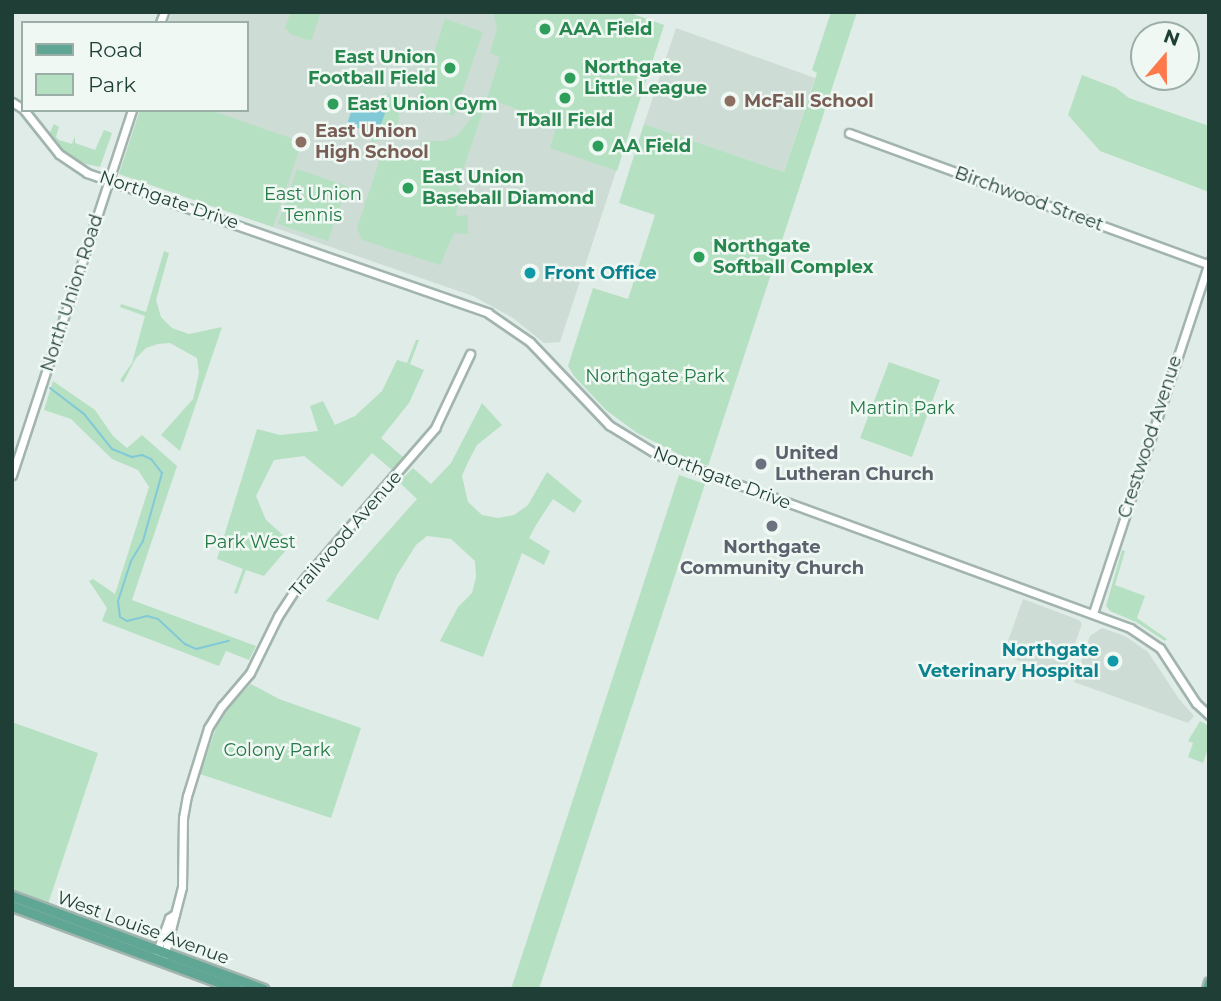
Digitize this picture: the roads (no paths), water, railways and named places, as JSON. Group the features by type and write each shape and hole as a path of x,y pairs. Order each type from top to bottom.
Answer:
{"main road":[{"name":"West Louise Avenue","path":"12,896 238,989"},
{"name":"West Louise Avenue","path":"12,906 263,989"},
{"path":"1207,989 1209,982"}],"street":[{"name":"Northgate Drive","path":"25,112 51,145 71,164 109,180 470,304 509,326 530,342 609,425 658,455 1130,628 1160,648 1196,703 1209,715"},
{"name":"North Union Road","path":"12,475 131,112"},
{"name":"Birchwood Street","path":"849,133 1208,264"},
{"name":"Crestwood Avenue","path":"1093,613 1208,264"},
{"name":"Trailwood Avenue","path":"160,956 182,887 183,818 187,796 213,719 250,673 278,616 295,591 435,428 470,354"}],"water":[{"path":"356,97 387,108 377,135 347,124"}],"waterway":[{"path":"50,388 84,414 112,449 132,457 142,455 151,459 162,473 143,541 131,561 118,601 120,617 127,621 147,616 158,619 185,644 196,649 229,641"}],"place":[{"name":"AAA Field","path":"545,29"},
{"name":"East Union Football Field","path":"450,68"},
{"name":"Northgate Little League","path":"570,78"},
{"name":"Tball Field","path":"565,98"},
{"name":"McFall School","path":"730,101"},
{"name":"East Union Gym","path":"333,104"},
{"name":"East Union High School","path":"301,142"},
{"name":"AA Field","path":"598,146"},
{"name":"East Union Baseball Diamond","path":"408,188"},
{"name":"Northgate Softball Complex","path":"699,257"},
{"name":"Front Office","path":"530,273"},
{"name":"United Lutheran Church","path":"761,464"},
{"name":"Northgate Community Church","path":"772,526"},
{"name":"Northgate Veterinary Hospital","path":"1113,661"}],"park label":[{"name":"East Union Tennis","path":"313,206"},
{"name":"Northgate Park","path":"655,376"},
{"name":"Martin Park","path":"902,408"},
{"name":"Park West","path":"250,542"},
{"name":"Colony Park","path":"277,750"}]}
